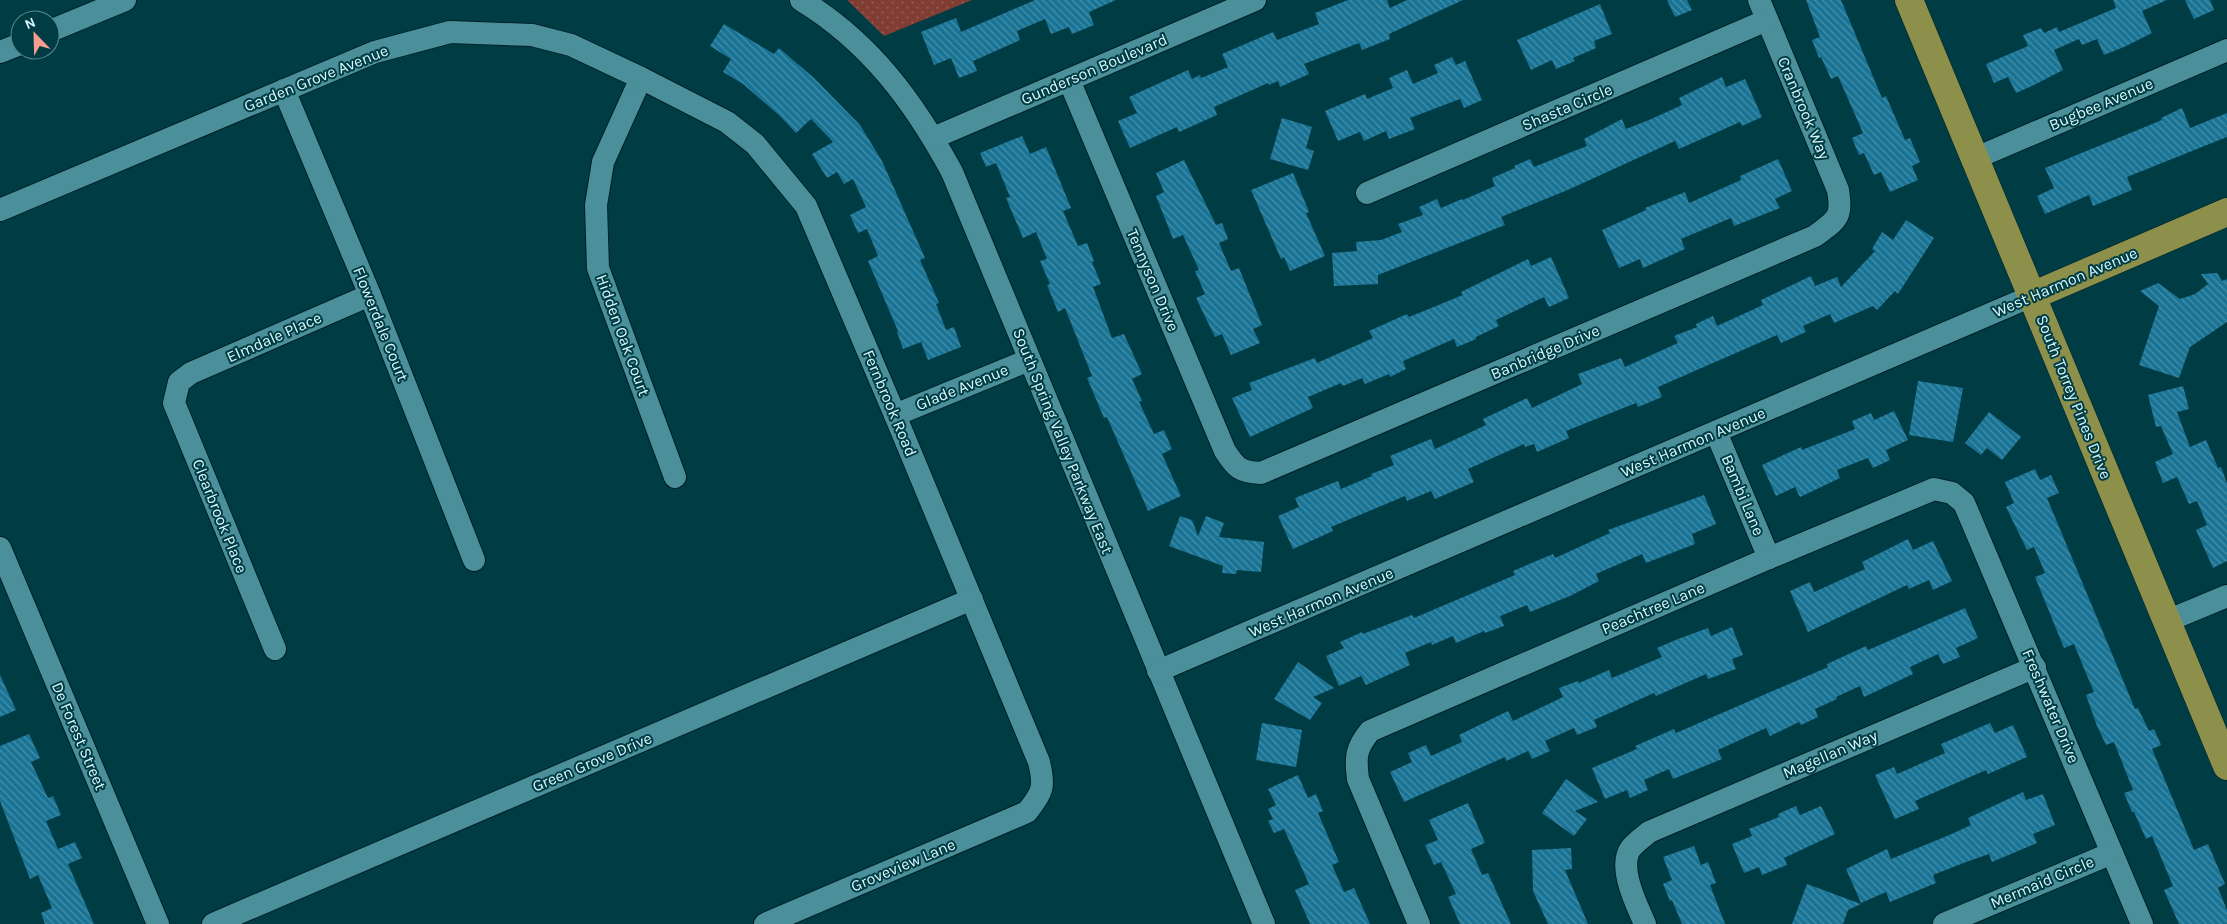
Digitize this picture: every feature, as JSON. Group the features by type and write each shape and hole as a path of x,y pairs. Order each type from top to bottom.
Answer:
{"main road":[{"name":"South Torrey Pines Drive","path":"1908,0 1976,158 2227,766"},
{"name":"West Harmon Avenue","path":"2032,296 2227,212"}],"street":[{"path":"60,27 125,0"},
{"name":"South Spring Valley Parkway East","path":"801,0 820,12 863,48 901,89 934,138 952,172 1264,924"},
{"name":"Gunderson Boulevard","path":"934,138 1255,0"},
{"name":"Cranbrook Way","path":"1759,0 1838,190 1840,205 1837,219"},
{"name":"Shasta Circle","path":"1367,193 1767,20"},
{"name":"Garden Grove Avenue","path":"0,209 375,52 450,32 532,35 571,46 641,78"},
{"name":"Bugbee Avenue","path":"1976,158 2227,50"},
{"name":"Fernbrook Road","path":"641,78 727,122 756,144 806,206 896,414 1039,762 1044,782 1037,800"},
{"name":"Hidden Oak Court","path":"641,78 603,162 596,205 598,268 675,477"},
{"name":"Tennyson Drive","path":"1069,80 1225,451 1235,466 1247,472"},
{"name":"Flowerdale Court","path":"284,90 370,294 474,560"},
{"name":"Banbridge Drive","path":"1247,472 1261,473 1806,240 1815,236 1837,219"},
{"name":"Elmdale Place","path":"179,382 192,373 370,294"},
{"name":"West Harmon Avenue","path":"1158,672 2032,296"},
{"name":"Glade Avenue","path":"896,414 1029,360"},
{"name":"Clearbrook Place","path":"179,382 174,403 275,649"},
{"name":"Bambi Lane","path":"1716,432 1769,558"},
{"name":"Peachtree Lane","path":"1419,924 1358,779 1355,760 1360,742 1370,730 1934,489 1952,493"},
{"name":"Freshwater Drive","path":"1952,493 1964,503 2035,667 2142,924"},
{"name":"De Forest Street","path":"0,548 158,924"},
{"path":"2167,621 2227,596"},
{"name":"Green Grove Drive","path":"213,924 972,599"},
{"name":"Magellan Way","path":"1645,924 1629,884 1626,866 1630,849 1649,832 2035,667"},
{"name":"Groveview Lane","path":"765,924 1027,812 1037,800"},
{"name":"Mermaid Circle","path":"1944,924 2112,853"}],"shaded area":[{"path":"847,0 972,0 884,36"}],"building":[{"path":"1035,0 1116,0 1089,12 1094,25 1072,34 1069,27 1051,34 1045,19 1017,31 1020,40 973,61 977,71 959,78 951,58 934,65 921,32 956,18 961,32"},
{"path":"1348,0 1387,0 1390,8 1407,0 1463,0 1389,34 1390,39 1362,50 1359,43 1304,64 1309,74 1280,87 1278,81 1269,85 1268,83 1214,107 1217,115 1179,132 1177,127 1130,148 1118,121 1137,113 1129,97 1188,70 1192,79 1200,75 1201,78 1228,67 1222,54 1273,32 1277,40 1319,24 1315,13"},
{"path":"1667,0 1687,0 1692,10 1675,17"},
{"path":"1806,0 1841,0 1882,98 1886,96 1905,140 1910,138 1920,162 1912,166 1918,180 1890,192 1881,172 1874,175 1864,153 1859,155 1852,138 1863,133 1838,76 1831,79 1821,57 1819,58 1812,40 1820,37"},
{"path":"2113,0 2167,0 2142,11 2152,33 2124,47 2104,55 2097,39 2082,45 2079,39 2054,50 2063,70 2036,84 2016,93 2008,77 1994,83 1986,64 2028,46 2023,35 2041,28 2044,33 2057,27 2059,32 2116,8"},
{"path":"2185,0 2210,0 2214,10 2194,19"},
{"path":"1600,4 1612,34 1594,41 1596,48 1573,58 1575,61 1556,69 1552,60 1531,70 1517,40"},
{"path":"724,24 774,54 779,48 814,78 860,125 882,161 925,258 920,260 939,303 936,304 946,330 954,327 961,347 928,360 921,342 903,349 898,331 868,261 878,256 867,229 858,233 850,215 866,207 853,179 844,184 837,172 827,178 812,154 833,142 811,119 796,133 780,116 743,84 723,72 731,59 710,46"},
{"path":"1452,57 1456,65 1465,61 1482,100 1464,108 1460,99 1410,118 1415,129 1389,139 1386,131 1364,141 1360,132 1338,141 1325,111 1365,94 1367,99 1393,88 1389,78 1407,70 1413,84 1438,73 1434,65"},
{"path":"1722,77 1726,87 1745,79 1762,117 1742,126 1740,122 1679,149 1675,141 1570,189 1501,217 1505,225 1378,275 1378,284 1334,286 1332,253 1357,251 1356,242 1381,240 1402,232 1398,224 1423,215 1419,207 1437,199 1441,208 1463,200 1495,186 1492,178 1515,168 1514,166 1530,159 1534,167 1587,146 1584,139 1622,119 1626,129 1649,120 1682,105 1679,98"},
{"path":"2182,108 2190,128 2227,113 2227,137 2127,177 2132,190 2093,206 2089,195 2045,214 2037,196 2054,188 2045,168 2162,120 2161,118"},
{"path":"1282,118 1312,127 1306,148 1314,151 1308,170 1270,159"},
{"path":"1022,136 1030,154 1046,147 1071,208 1063,211 1078,246 1087,243 1094,261 1092,262 1101,284 1093,287 1112,338 1124,334 1142,374 1132,379 1142,401 1139,402 1154,434 1164,430 1172,449 1162,454 1181,496 1148,511 1107,417 1104,418 1087,378 1092,376 1065,308 1058,312 1047,285 1050,284 1040,261 1047,259 1036,232 1023,238 1006,198 1010,197 996,163 986,167 980,153"},
{"path":"1778,159 1792,191 1775,199 1780,208 1734,226 1731,218 1681,239 1685,249 1643,268 1640,259 1619,268 1602,230 1646,210 1645,208 1685,192 1689,203 1741,180 1740,176"},
{"path":"1184,160 1216,225 1222,223 1228,239 1219,243 1231,271 1239,268 1262,325 1253,329 1260,343 1231,355 1222,334 1215,337 1196,298 1205,294 1195,271 1199,270 1183,235 1173,239 1156,196 1164,192 1156,173"},
{"path":"1293,173 1309,212 1306,213 1325,256 1290,271 1284,257 1281,259 1251,190"},
{"path":"1906,220 1934,238 1898,294 1895,291 1877,310 1873,306 1834,323 1830,314 1803,326 1806,332 1781,343 1777,335 1658,387 1662,397 1638,407 1636,403 1566,431 1569,438 1537,452 1534,444 1525,447 1524,444 1468,469 1474,482 1435,499 1431,491 1407,501 1405,496 1331,527 1333,531 1293,549 1278,516 1299,507 1295,498 1338,481 1341,489 1372,476 1371,474 1394,465 1390,456 1431,439 1435,449 1486,425 1483,419 1527,398 1532,408 1582,384 1578,374 1621,358 1625,367 1678,343 1674,336 1697,327 1696,324 1713,316 1717,326 1763,305 1761,300 1811,276 1815,286 1837,277 1841,287 1875,251 1872,249 1882,232 1893,240"},
{"path":"1551,257 1569,298 1549,307 1544,297 1496,320 1499,326 1476,337 1476,339 1457,347 1454,339 1403,361 1406,369 1390,377 1389,374 1365,384 1362,378 1343,386 1341,383 1308,397 1313,408 1250,437 1232,398 1252,390 1249,383 1315,358 1317,363 1373,338 1369,331 1407,314 1409,317 1463,295 1461,292 1528,259 1531,266"},
{"path":"2217,273 2222,281 2227,279 2227,322 2190,347 2179,378 2139,365 2159,306 2140,291 2158,283 2180,299 2195,294 2208,284 2201,274"},
{"path":"1918,381 1963,388 1953,442 1909,435"},
{"path":"2183,386 2189,409 2177,412 2190,447 2206,440 2218,468 2221,467 2227,483 2227,561 2213,568 2196,530 2207,525 2197,501 2189,504 2177,477 2163,483 2155,462 2173,454 2161,426 2156,427 2148,395"},
{"path":"1894,411 1908,440 1886,450 1890,460 1873,468 1868,458 1837,470 1840,478 1800,497 1795,487 1776,496 1762,465 1801,447 1802,450 1855,429 1852,421 1871,413 1874,420"},
{"path":"1989,412 2021,437 2002,460 1987,448 1981,455 1965,443"},
{"path":"2035,469 2040,480 2051,475 2059,493 2047,498 2135,709 2138,708 2149,731 2154,729 2161,745 2152,749 2194,850 2208,844 2225,884 2218,888 2227,910 2227,924 2179,924 2164,890 2173,886 2152,836 2146,839 2124,793 2133,790 2114,742 2106,745 2097,726 2086,695 2094,692 2074,644 2064,648 2035,577 2045,573 2034,547 2027,550 2006,507 2014,503 2005,482"},
{"path":"1704,495 1716,524 1692,534 1695,544 1646,563 1642,554 1596,574 1599,581 1570,596 1530,612 1527,605 1500,616 1504,626 1485,633 1484,631 1456,643 1453,636 1432,645 1431,642 1405,653 1410,665 1366,685 1361,676 1339,686 1326,656 1344,648 1340,642 1362,632 1363,634 1412,615 1414,618 1515,575 1513,571 1553,554 1555,558 1610,533 1608,530"},
{"path":"1180,516 1192,520 1198,536 1206,516 1224,523 1219,537 1264,542 1261,572 1237,570 1236,574 1222,573 1223,566 1169,546"},
{"path":"1908,539 1913,550 1933,541 1952,581 1933,590 1929,580 1909,589 1907,585 1808,632 1790,591 1810,582 1814,592 1865,569 1862,562"},
{"path":"1965,608 1978,638 1956,648 1960,657 1943,664 1938,654 1910,667 1913,674 1864,697 1860,686 1836,697 1837,699 1815,709 1818,717 1801,725 1799,722 1770,736 1766,728 1718,750 1722,759 1673,779 1669,769 1644,780 1648,790 1630,798 1627,790 1605,799 1592,768 1637,749 1635,746 1674,729 1676,733 1828,667 1827,664 1866,646 1868,650"},
{"path":"1732,627 1743,655 1732,659 1736,669 1708,679 1706,674 1656,696 1654,693 1594,720 1597,727 1577,735 1574,728 1545,741 1550,751 1532,759 1528,751 1506,761 1505,757 1404,802 1390,772 1412,762 1408,753 1426,745 1431,756 1462,742 1459,735 1508,711 1513,721 1563,697 1559,688 1578,681 1579,683 1609,670 1612,678 1662,657 1657,648 1678,639 1708,628 1711,636"},
{"path":"1298,662 1334,688 1313,697 1322,703 1310,720 1274,699"},
{"path":"0,675 16,710 0,717"},
{"path":"1262,723 1302,730 1296,767 1256,760"},
{"path":"1990,723 1995,733 2013,725 2027,757 1988,774 1986,770 1915,801 1919,809 1895,819 1875,775 1894,767 1897,774 1945,753 1941,744"},
{"path":"29,734 40,758 31,762 48,798 53,796 61,815 46,821 58,849 75,842 82,858 68,864 94,924 45,924 41,913 52,908 38,875 30,879 0,801 0,746"},
{"path":"1298,775 1308,798 1316,794 1323,811 1318,813 1339,862 1332,865 1344,892 1354,888 1370,924 1310,924 1295,890 1309,884 1284,829 1274,833 1268,821 1273,819 1268,809 1276,805 1268,789"},
{"path":"1566,779 1598,802 1575,811 1587,819 1574,836 1542,813"},
{"path":"2023,792 2026,800 2043,794 2055,825 2033,834 2037,843 1992,862 1989,854 1933,875 1936,883 1890,902 1886,892 1861,903 1846,869 1887,849 1891,859 1954,833 1971,825 1968,818"},
{"path":"1468,803 1485,843 1471,849 1482,875 1488,873 1511,924 1460,924 1448,897 1456,894 1441,862 1434,865 1425,845 1438,840 1429,820"},
{"path":"1796,806 1800,815 1821,806 1835,834 1784,858 1787,865 1762,875 1759,867 1744,873 1732,844 1752,836 1749,829 1779,817 1778,814"},
{"path":"1694,846 1701,865 1708,862 1716,883 1710,885 1725,924 1682,924 1663,884 1672,880 1663,857"},
{"path":"1571,848 1572,869 1565,870 1588,924 1548,924 1533,891 1532,850"},
{"path":"1807,884 1861,904 1848,910 1843,924 1792,924"}]}
